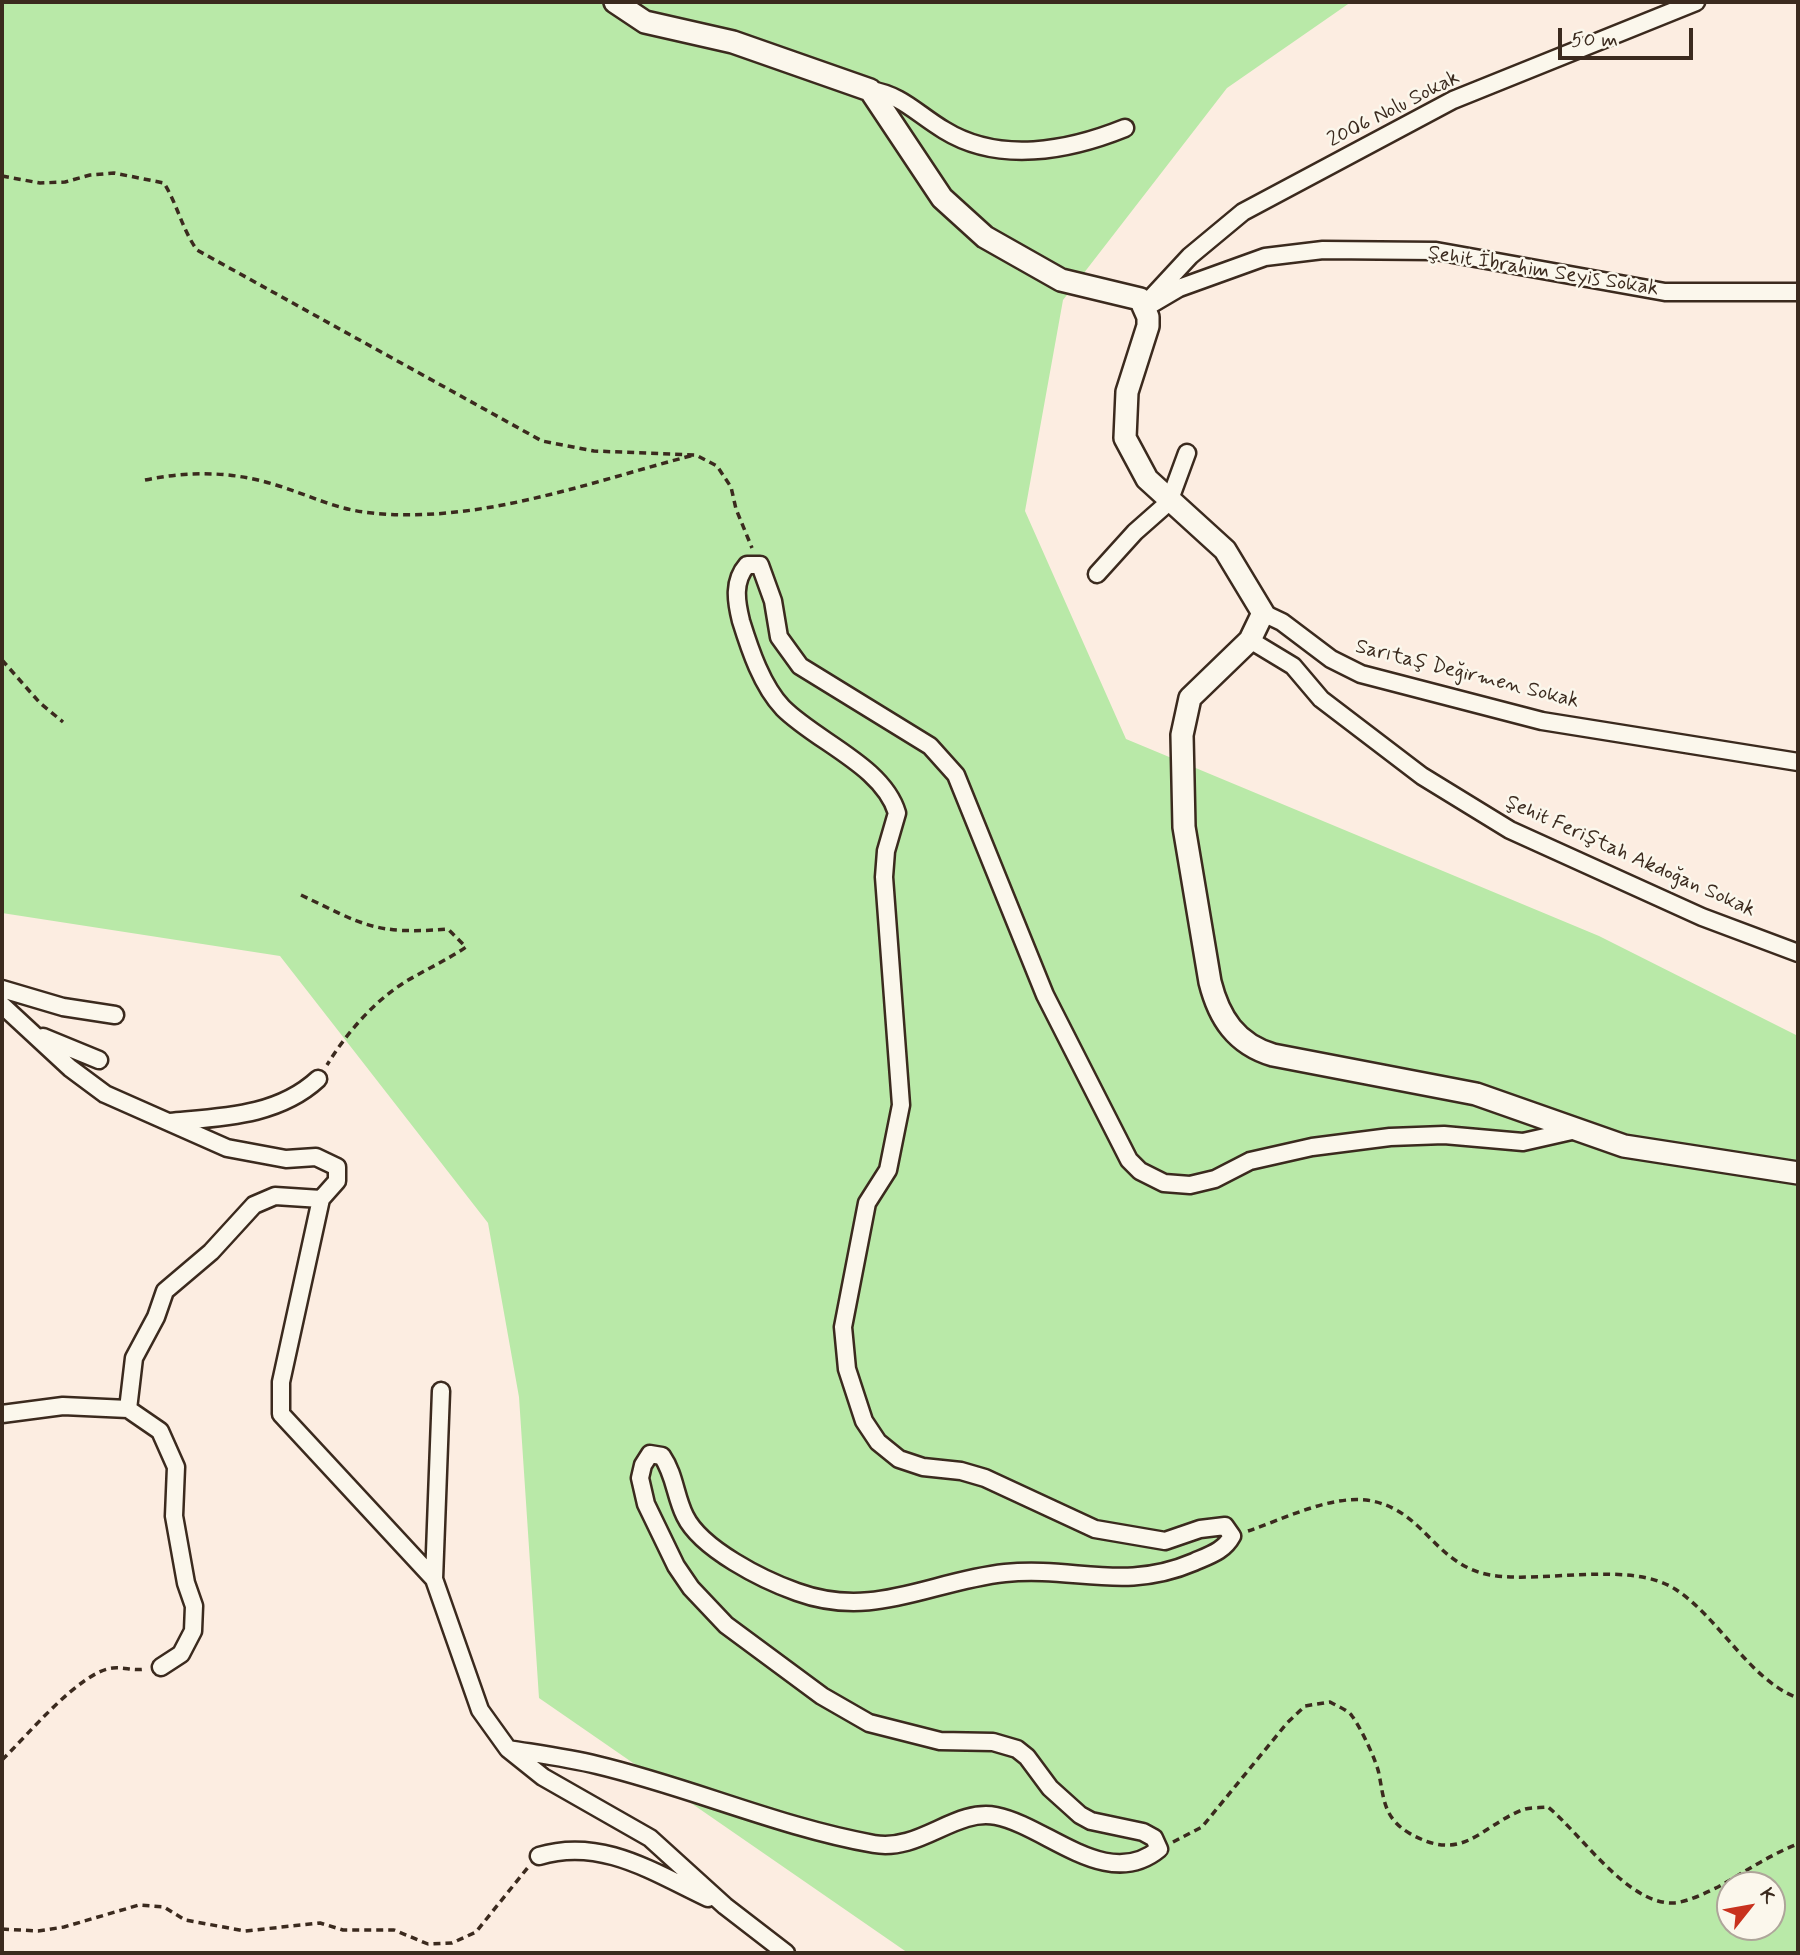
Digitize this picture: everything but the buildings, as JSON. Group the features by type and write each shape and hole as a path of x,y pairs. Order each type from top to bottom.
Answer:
{"street":[{"path":"615,2 645,22 733,43 870,90 891,94 947,132 970,143 1022,150 1071,147 1125,128"},
{"name":"2006 Nolu Sokak","path":"1145,308 1190,256 1243,212 1454,100 1696,2"},
{"path":"870,90 942,198 985,237 1061,281 1132,295 1140,299 1145,308 1148,326 1127,392 1125,438 1147,479 1169,502 1203,528 1225,550 1264,613 1250,640 1190,698 1182,735 1184,827 1210,982 1216,1007 1227,1025 1256,1050 1475,1094 1624,1146 1695,1159 1778,1167 1798,1172"},
{"name":"Şehit İbrahim Seyis Sokak","path":"1145,308 1179,288 1265,257 1285,252 1323,250 1436,251 1665,292 1798,292"},
{"path":"1097,574 1135,533 1169,502 1188,453"},
{"path":"508,1749 598,1765 778,1821 876,1845 908,1843 981,1815 1006,1819 1075,1853 1100,1859 1137,1861 1149,1858 1159,1850 1154,1838 1143,1832 1091,1821 1080,1815 1050,1788 1027,1757 1017,1749 993,1742 940,1741 881,1727 845,1710 788,1672 726,1625 691,1588 676,1566 646,1504 642,1491 643,1465 650,1454 662,1456 669,1466 684,1514 711,1546 786,1588 836,1603 876,1602 1006,1573 1114,1579 1154,1576 1215,1553 1226,1547 1232,1536 1225,1526 1200,1529 1165,1541 1095,1529 985,1478 961,1471 923,1467 900,1459 878,1442 864,1421 847,1369 843,1327 867,1203 888,1170 901,1105 884,877 886,851 897,813 887,789 783,708 768,688 747,639 737,601 739,575 747,565 760,565 773,601 779,637 800,666 924,742 956,775 1045,995 1129,1160 1140,1171 1164,1183 1190,1185 1215,1179 1250,1161 1312,1147 1390,1137 1444,1135 1523,1142 1576,1130"},
{"name":"Sarıtaş Değirmen Sokak","path":"1264,613 1282,622 1331,659 1361,674 1542,720 1798,762"},
{"name":"Şehit Feriştah Akdoğan Sokak","path":"1250,640 1293,666 1321,699 1422,776 1510,830 1702,917 1798,953"},
{"path":"2,989 63,1006 115,1015"},
{"path":"2,1005 105,1094 227,1148 286,1159 317,1157 337,1167 337,1181 321,1199 281,1382 281,1414 434,1579"},
{"path":"34,1034 99,1060"},
{"path":"168,1122 227,1116 277,1105 300,1096 318,1079"},
{"path":"128,1409 134,1358 156,1317 165,1291 211,1252 254,1205 275,1195 321,1199"},
{"path":"441,1391 434,1579 480,1710 508,1749 543,1777 650,1838 725,1906 786,1953"},
{"path":"2,1414 63,1406 128,1409 160,1431 176,1467 174,1516 186,1583 194,1606 193,1631 181,1654 161,1667"},
{"path":"539,1856 563,1848 614,1856 725,1906"}],"path":[{"path":"2,176 40,183 65,182 90,175 114,173 164,183 178,206 182,230 197,250 542,441 594,451 696,455 717,466 731,487 736,509 760,565"},
{"path":"145,480 170,475 222,474 272,484 346,509 373,513 424,514 500,505 696,455"},
{"path":"2,660 31,694 63,722"},
{"path":"301,895 370,928 395,932 448,929 467,947 403,983 383,1000 346,1035 318,1079"},
{"path":"1232,1536 1338,1502 1363,1500 1389,1505 1411,1517 1447,1556 1468,1569 1493,1575 1623,1576 1650,1579 1674,1588 1769,1679 1798,1698"},
{"path":"2,1760 69,1691 89,1676 112,1668 136,1671 161,1667"},
{"path":"1159,1850 1202,1827 1287,1723 1306,1706 1330,1702 1352,1714 1379,1772 1381,1797 1391,1819 1410,1833 1434,1842 1458,1845 1482,1836 1524,1809 1548,1808 1623,1882 1646,1896 1673,1903 1697,1896 1798,1844"},
{"path":"2,1929 38,1931 64,1927 139,1905 164,1907 185,1920 245,1931 320,1923 343,1930 394,1930 428,1944 452,1944 475,1933 508,1896 520,1874 539,1856"}],"green space":[{"path":"2,2 1351,2 1227,88 1063,300 1025,511 1126,739 1599,936 1798,1036 1798,1953 908,1953 539,1698 519,1397 488,1223 280,956 2,913"}]}
